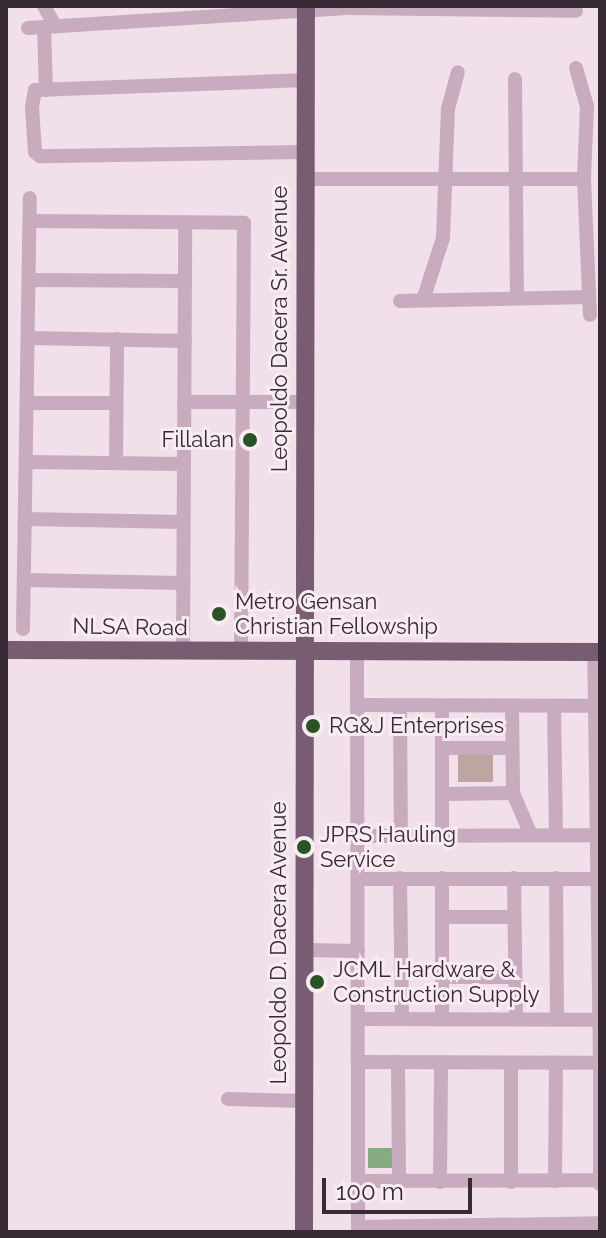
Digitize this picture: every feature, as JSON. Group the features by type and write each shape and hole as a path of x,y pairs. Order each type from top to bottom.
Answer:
{"main road":[{"name":"Leopoldo Dacera Sr. Avenue","path":"302,653 306,8"},
{"name":"NLSA Road","path":"6,650 597,652"},
{"name":"Leopoldo D. Dacera Avenue","path":"302,653 304,1232"}],"street":[{"path":"44,6 42,27 46,90"},
{"path":"42,27 154,12 306,8 551,8 576,11"},
{"path":"576,68 587,106 584,179 590,315"},
{"path":"423,300 443,238 447,195 442,177 448,109 458,72"},
{"path":"515,79 517,298"},
{"path":"305,80 46,90 32,94 34,148 40,156 305,152"},
{"path":"305,179 584,179"},
{"path":"23,629 30,198"},
{"path":"30,221 244,223 241,652"},
{"path":"183,652 185,223"},
{"path":"29,280 185,281"},
{"path":"400,301 589,297"},
{"path":"28,338 185,341"},
{"path":"116,463 117,339"},
{"path":"184,402 303,402"},
{"path":"27,403 116,403"},
{"path":"26,462 184,464"},
{"path":"25,519 183,522"},
{"path":"24,580 183,583"},
{"path":"359,1181 600,1182 594,706 597,652"},
{"path":"357,653 358,1229 558,1228 600,1223"},
{"path":"358,705 594,706"},
{"path":"400,706 401,836"},
{"path":"442,706 442,835"},
{"path":"512,706 513,793 531,835"},
{"path":"554,707 556,835"},
{"path":"442,748 512,748"},
{"path":"443,794 513,793"},
{"path":"358,836 596,835"},
{"path":"400,878 402,1019"},
{"path":"442,878 442,1019"},
{"path":"514,878 516,1019"},
{"path":"556,878 557,1019"},
{"path":"358,879 597,879"},
{"path":"442,917 514,917"},
{"path":"304,950 358,951"},
{"path":"442,977 515,977"},
{"path":"359,1019 599,1020"},
{"path":"358,1062 600,1063"},
{"path":"398,1062 399,1181"},
{"path":"440,1182 441,1062"},
{"path":"511,1063 511,1182"},
{"path":"555,1181 556,1063"},
{"path":"228,1099 304,1101"}],"shaded area":[{"path":"458,755 493,755 493,782 458,782"},
{"path":"368,1148 393,1148 393,1168 368,1168"}],"place":[{"name":"Fillalan","path":"250,440"},
{"name":"Metro Gensan Christian Fellowship","path":"219,614"},
{"name":"RG&J Enterprises","path":"313,726"},
{"name":"JPRS Hauling Service","path":"304,847"},
{"name":"JCML Hardware & Construction Supply","path":"317,982"}]}
